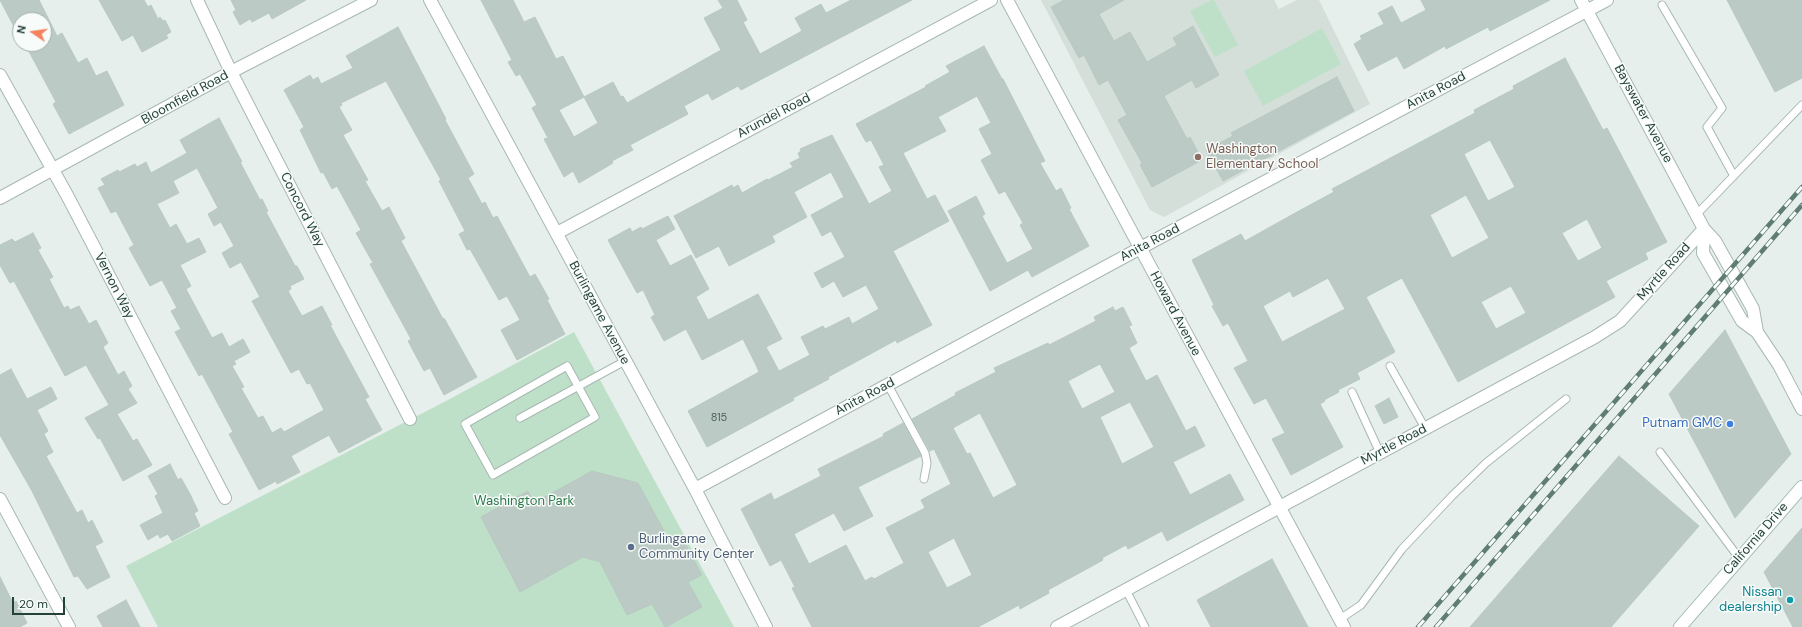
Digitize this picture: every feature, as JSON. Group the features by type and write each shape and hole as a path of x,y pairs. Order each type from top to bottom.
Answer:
{"street":[{"name":"Concord Way","path":"197,0 231,72 410,418"},
{"name":"Bloomfield Road","path":"0,198 231,72 371,0"},
{"name":"Burlingame Avenue","path":"430,0 695,489 766,627"},
{"name":"Arundel Road","path":"557,233 991,0"},
{"name":"Howard Avenue","path":"1008,0 1342,623"},
{"name":"Anita Road","path":"695,489 1584,5 1607,0"},
{"name":"Bayswater Avenue","path":"1584,5 1697,214 1704,229 1703,254 1742,321 1757,332 1779,365 1802,409"},
{"name":"Vernon Way","path":"0,75 53,170 225,498"},
{"name":"Myrtle Road","path":"1057,627 1595,337 1620,321 1704,229"},
{"name":"California Drive","path":"1680,627 1802,487"},
{"path":"0,499 69,627"}],"lane":[{"path":"1662,5 1722,108 1706,127 1734,176"},
{"path":"1697,214 1802,105"},
{"path":"520,418 577,385 625,361"},
{"path":"567,366 577,385 595,417 493,475 465,424 567,366"},
{"path":"1390,366 1425,428"},
{"path":"888,385 925,453 927,463 924,479"},
{"path":"1352,392 1380,453"},
{"path":"1342,623 1360,605 1402,549 1452,496 1486,463 1566,400"},
{"path":"1660,452 1739,558"},
{"path":"1126,590 1145,627"}],"shaded area":[{"name":"Washington Elementary School","path":"1041,0 1274,0 1279,9 1297,0 1319,0 1370,104 1164,217 1150,210"}],"green space":[{"path":"1211,0 1214,0 1238,45 1215,57 1190,11"},
{"path":"1322,28 1341,64 1263,106 1244,71"},
{"name":"Washington Park","path":"574,332 734,627 158,627 126,566 448,400"}],"building":[{"path":"0,0 39,0 45,12 12,12 12,23"},
{"path":"99,0 144,0 148,7 151,5 158,19 160,17 163,21 165,20 171,32 166,35 168,38 142,52 133,35 122,41"},
{"path":"231,0 306,0 272,19 269,13 252,22 250,19 240,25 233,12 236,10"},
{"path":"481,0 513,0 524,22 535,17 556,59 563,56 584,97 613,82 621,97 623,96 627,103 721,50 704,18 723,8 718,0 737,0 747,20 743,22 760,54 802,31 795,18 821,4 826,13 851,0 912,0 741,90 738,86 712,100 708,93 684,106 688,114 630,145 633,150 612,161 613,163 579,183 573,171 564,177 544,139 548,138 532,108 537,105 520,74 516,76 508,62 512,60","holes":["584,97 598,123 574,137 559,110"]},
{"path":"1064,0 1124,0 1099,14 1114,41 1130,32 1147,62 1177,45 1173,38 1193,26 1219,75 1196,88 1192,80 1164,96 1187,139 1190,137 1202,160 1152,187 1140,165 1142,163 1118,120 1127,115 1108,80 1099,85 1084,55 1079,58 1051,7"},
{"path":"1421,0 1550,0 1490,31 1488,27 1446,49 1445,46 1404,69 1397,56 1368,71 1354,44 1362,39 1360,36 1384,24 1378,13 1392,6 1401,23 1426,10"},
{"path":"1727,0 1802,0 1802,78 1775,92"},
{"path":"52,26 57,36 62,33 78,63 87,58 96,76 107,71 124,105 69,134 53,104 56,102 29,52 52,52"},
{"path":"398,27 474,174 468,178 482,204 485,202 493,218 497,216 530,277 535,274 549,299 547,300 565,334 517,360 501,330 520,320 507,296 499,300 470,249 467,250 459,234 465,231 439,181 441,180 386,81 341,103 342,105 339,107 352,130 343,135 368,180 365,181 382,211 389,207 405,238 401,241 443,319 444,318 477,377 444,395 430,368 424,371 408,341 411,339 370,264 373,263 356,233 361,230 337,186 332,189 323,172 321,173 300,130 304,127 284,90 310,75 313,80 318,77 321,84 353,68 346,56"},
{"path":"984,46 1003,79 1045,161 1040,163 1056,191 1061,188 1071,208 1069,209 1089,246 1032,277 1028,270 990,291 948,211 976,196 985,214 982,216 1007,263 1033,249 1020,225 1023,223 1005,191 999,194 981,160 992,154 979,129 991,123 977,96 938,117 946,131 903,153 927,199 935,195 949,221 893,251 932,325 897,343 896,340 828,377 829,379 793,398 794,400 707,447 688,411 759,372 756,365 743,339 702,360 686,329 664,341 651,317 655,315 643,290 637,293 608,240 630,228 632,232 641,227 642,229 668,216 675,229 656,240 670,266 691,255 709,289 696,297 708,320 758,294 782,339 766,347 779,371 810,355 801,337 823,326 825,329 849,317 852,324 879,309 866,285 843,297 834,281 822,288 814,273 845,257 831,231 822,236 811,215 844,197 831,172 794,192 807,217 772,236 775,242 729,266 719,246 696,258 674,216 732,185 733,188 738,185 742,193 767,179 768,180 793,167 790,163 800,158 798,153 801,151 800,149 832,135 869,204 892,191 879,167 884,165 871,140 866,142 856,124 926,87 925,86 950,72 946,66"},
{"path":"1565,58 1603,130 1607,128 1667,242 1645,253 1648,259 1606,281 1615,297 1458,382 1402,278 1366,297 1395,352 1357,373 1360,379 1338,390 1339,392 1324,400 1325,401 1320,404 1343,447 1291,475 1272,439 1285,433 1266,398 1254,404 1234,368 1248,361 1228,323 1223,326 1212,306 1214,305 1192,260 1241,234 1245,241 1334,192 1332,189 1475,113 1474,110 1514,89 1513,86","holes":["1490,140 1515,187 1488,201 1464,154","1466,195 1489,238 1452,258 1430,215","1587,219 1602,248 1578,261 1562,233","1328,278 1345,309 1282,342 1263,306 1290,291 1293,297","1511,286 1526,313 1496,329 1481,302"]},
{"path":"1337,77 1354,111 1223,181 1206,150 1233,136 1231,133"},
{"path":"219,118 260,200 262,199 268,211 266,212 295,266 297,266 304,279 290,286 291,289 288,291 302,316 322,306 332,325 330,325 369,397 365,399 382,430 339,453 329,435 291,456 300,472 277,484 276,481 259,490 229,434 233,432 202,374 199,376 175,332 181,329 171,311 177,308 162,280 150,286 129,248 134,245 116,211 111,213 98,188 105,185 101,179 118,170 119,172 135,164 137,167 146,162 151,173 187,153 180,140","holes":["197,168 218,208 208,214 214,226 221,222 234,246 222,253 230,268 241,262 260,297 252,301 291,373 299,369 307,384 310,383 324,410 284,432 281,428 272,433 263,416 258,418 241,388 244,387 232,366 236,364 234,361 250,352 243,339 229,347 222,333 212,338 186,289 191,286 180,265 206,252 199,238 187,244 176,224 170,228 157,204 179,193 173,181"]},
{"path":"33,233 41,248 38,250 53,277 49,279 64,308 68,306 70,310 79,306 89,324 96,320 108,343 103,347 118,375 124,371 132,386 128,389 137,403 117,414 133,441 137,439 152,465 123,481 100,438 98,439 85,418 109,405 86,365 65,376 14,281 10,283 0,265 0,245 12,239 15,242"},
{"path":"1113,307 1115,311 1123,307 1132,325 1129,326 1137,343 1129,348 1146,381 1157,375 1186,431 1195,426 1205,446 1173,462 1190,495 1230,474 1244,500 1167,541 1162,531 1128,549 1126,545 1102,558 1103,560 1048,590 1049,593 1020,609 1019,605 978,627 812,627 792,588 795,587 781,560 770,566 741,509 771,493 774,500 821,476 818,469 884,436 883,434 903,423 921,456 858,487 873,516 844,531 834,513 794,534 809,564 846,545 865,581 872,577 874,579 904,563 886,528 925,508 921,500 951,484 934,449 930,451 912,419 956,395 955,393 996,372 994,368 1048,343 1049,345 1096,321 1094,317","holes":["1100,364 1115,392 1082,409 1068,381","1130,402 1154,447 1122,464 1100,417","980,413 1017,485 993,498 970,453 967,454 953,428","954,538 972,575 947,588 928,552"]},
{"name":"Putnam GMC","path":"1725,330 1791,454 1735,518 1669,394"},
{"path":"11,369 27,399 51,387 57,399 37,410 48,431 44,434 53,452 46,456 77,513 82,510 88,523 92,520 103,542 95,546 110,577 87,589 78,576 74,577 32,491 0,435 0,375"},
{"path":"1389,398 1398,417 1384,424 1375,406"},
{"path":"1619,456 1699,526 1611,627 1470,627"},
{"path":"170,464 178,480 181,478 190,494 198,511 194,513 200,526 172,541 168,534 160,538 158,534 148,540 140,525 163,513 155,496 158,494 148,476"},
{"name":"Burlingame Community Center","path":"592,471 638,483 670,542 681,536 702,575 688,582 702,607 666,627 652,604 627,615 600,562 583,557 520,592 481,517 528,491 534,503"},
{"name":"Nissan dealership","path":"1802,528 1802,627 1793,627 1764,572"},
{"path":"1272,559 1308,627 1211,627 1197,600"},
{"path":"0,577 13,603 16,601 27,623 20,627 0,627"},
{"path":"126,600 140,627 103,627 97,616"}],"railway":[{"path":"1418,627 1802,187"},
{"path":"1436,627 1802,205"}],"place":[{"name":"Washington Elementary School","path":"1198,157"},
{"name":"Putnam GMC","path":"1730,424"},
{"name":"Burlingame Community Center","path":"631,547"},
{"name":"Nissan dealership","path":"1790,600"}]}
